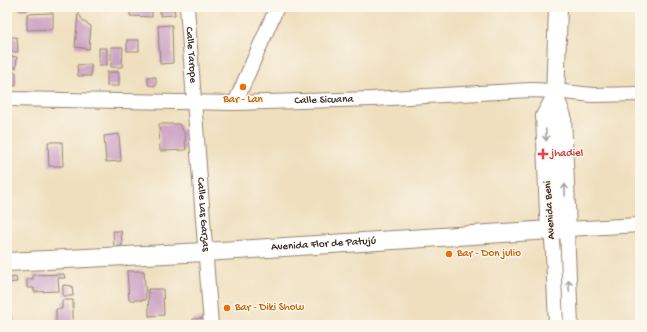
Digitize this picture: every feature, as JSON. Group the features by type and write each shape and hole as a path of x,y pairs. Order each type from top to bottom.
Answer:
{"main road":[{"name":"Avenida Beni","path":"558,7 555,94 562,116 559,230"},
{"name":"Avenida Flor de Patujú","path":"7,262 205,252 559,230"}],"street":[{"name":"Calle Tarope","path":"187,7 194,103"},
{"path":"235,104 277,7"},
{"name":"Calle Sicuana","path":"7,99 235,104 372,99 531,90 555,94 640,94"},
{"name":"Calle Las Garzas","path":"194,103 212,325"},
{"name":"Avenida Flor de Patujú","path":"559,230 640,225"},
{"name":"Avenida Beni","path":"556,325 553,253 559,230"},
{"name":"Avenida Beni","path":"559,230 571,325"}],"building":[{"path":"18,7 28,7 28,10 19,10"},
{"path":"130,7 152,7 152,17 130,16"},
{"path":"160,7 174,7 175,15 160,16"},
{"path":"53,13 53,29 27,30 27,14"},
{"path":"78,13 84,22 91,26 89,49 75,47"},
{"path":"172,25 173,63 160,64 158,26"},
{"path":"8,37 17,37 18,52 8,52"},
{"path":"127,40 139,40 139,51 127,51"},
{"path":"111,47 123,47 122,67 111,67"},
{"path":"99,48 107,48 107,65 99,65"},
{"path":"7,56 17,57 16,68 7,68"},
{"path":"91,64 91,76 78,76 77,65"},
{"path":"7,72 16,72 16,86 7,85"},
{"path":"107,72 119,72 119,86 107,86"},
{"path":"148,77 156,77 156,86 148,85"},
{"path":"159,124 179,124 185,134 186,150 160,151"},
{"path":"119,134 121,161 106,162 104,136"},
{"path":"48,142 62,142 63,166 49,166"},
{"path":"113,231 121,231 122,246 114,247"},
{"path":"127,271 144,271 146,300 129,300"},
{"path":"64,274 65,278 58,278 59,291 34,292 34,288 27,288 27,279 33,279 33,275"},
{"path":"16,277 17,282 8,283 12,325 7,325 7,278"},
{"path":"63,285 72,286 73,296 63,296"},
{"path":"148,289 163,289 164,315 149,316"},
{"path":"62,300 73,300 73,325 56,325 56,309 62,309"},
{"path":"204,318 204,325 193,325 193,319"}],"place":[{"name":"Bar - Lan","path":"243,87"},
{"name":"jhadiel","path":"543,154"},
{"name":"Bar - Don julio","path":"449,254"},
{"name":"Bar - Diki Show","path":"227,308"}]}
